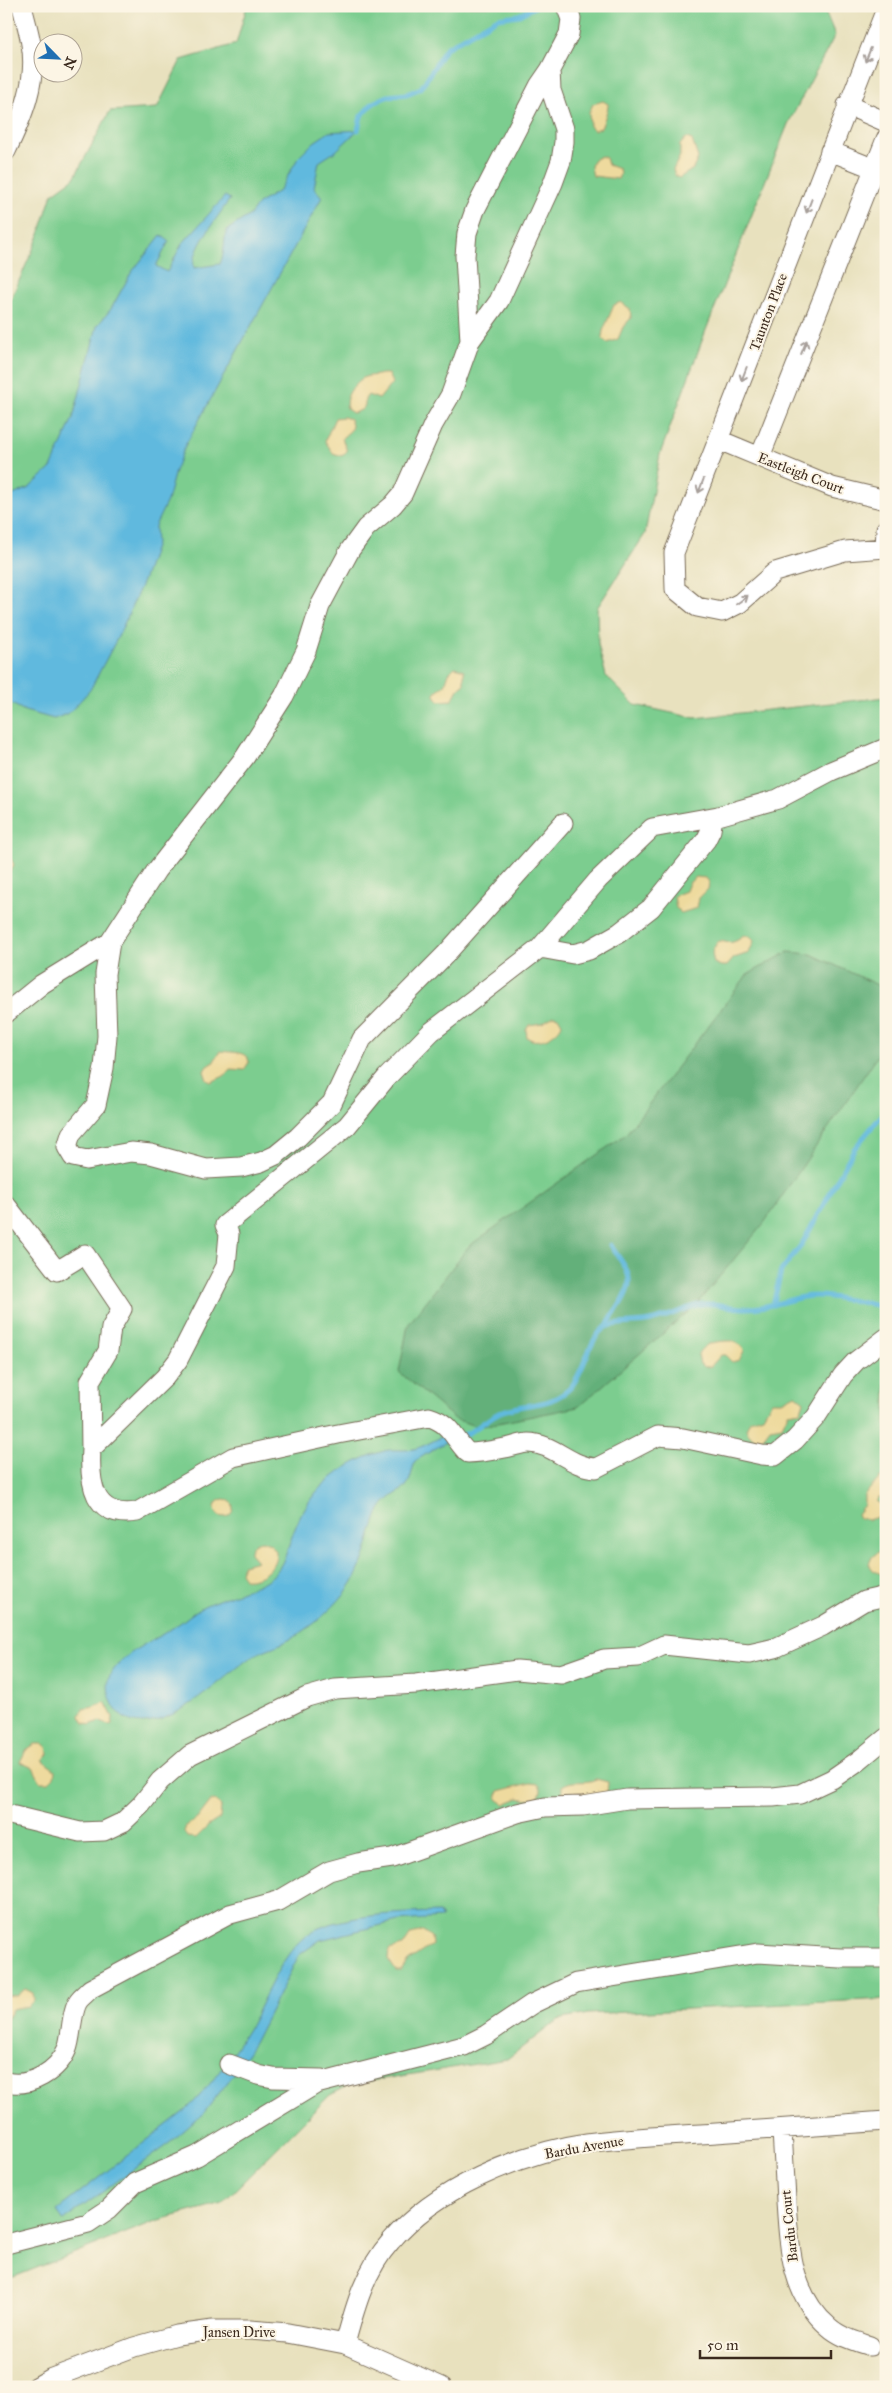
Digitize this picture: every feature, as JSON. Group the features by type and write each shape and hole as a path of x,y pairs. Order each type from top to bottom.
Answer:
{"street":[{"path":"6,151 24,110 32,68 32,45 22,6"},
{"path":"470,341 465,256 467,233 475,210 539,86 550,70 569,34 571,19 566,6"},
{"name":"Taunton Place","path":"885,548 844,551 775,572 740,604 722,612 697,607 675,589 674,553 886,9"},
{"path":"550,70 551,90 564,130 564,142 553,184 499,301 470,341 451,394 433,425 403,493 393,505 366,528 350,550 320,606 303,658 284,696 245,757 156,871 110,942 105,974 107,1036 104,1068 96,1105 71,1134 67,1147 73,1157 87,1160 131,1152 151,1154 206,1169 261,1162 276,1155 298,1137 332,1103 362,1039 445,955 563,822"},
{"path":"847,105 886,122"},
{"path":"760,457 880,171 886,139"},
{"path":"830,151 880,171"},
{"name":"Eastleigh Court","path":"718,440 832,487 886,500"},
{"path":"885,548 886,529"},
{"path":"91,1449 165,1377 178,1360 226,1266 229,1234 225,1225 347,1126 387,1077 431,1032 540,948 598,880 652,828 713,817 778,799 830,771 886,748"},
{"path":"540,948 572,954 589,950 642,916 706,840 712,830 713,817"},
{"path":"6,1013 42,984 110,942"},
{"path":"6,1205 57,1271 85,1254 122,1309 110,1328 108,1351 90,1381 91,1449 89,1474 95,1494 109,1509 119,1514 137,1512 233,1457 338,1434 429,1417 442,1421 447,1425 451,1429 456,1441 468,1453 484,1453 529,1442 547,1447 576,1465 587,1468 596,1468 658,1436 683,1438 762,1456 776,1456 795,1440 816,1417 843,1375 856,1361 886,1338"},
{"path":"6,1814 80,1832 104,1831 123,1822 142,1805 160,1781 190,1755 307,1697 335,1689 416,1684 517,1670 560,1674 604,1659 638,1656 664,1645 749,1654 775,1648 823,1626 864,1601 886,1596"},
{"path":"6,2082 24,2083 37,2078 56,2066 67,2049 78,2001 90,1989 222,1918 278,1901 329,1871 358,1863 392,1858 518,1813 545,1807 582,1806 627,1799 773,1797 800,1794 832,1779 886,1738"},
{"path":"6,2244 88,2223 109,2209 135,2183 197,2156 316,2084 464,2046 486,2035 532,2004 576,1983 758,1953 840,1958 886,1958"},
{"path":"231,2064 256,2074 273,2078 311,2081 336,2078"},
{"name":"Bardu Avenue","path":"345,2344 363,2286 374,2264 390,2242 430,2206 482,2176 532,2156 587,2143 886,2121"},
{"name":"Bardu Court","path":"782,2129 790,2250 796,2279 809,2303 828,2326 840,2335 870,2346"},
{"name":"Jansen Drive","path":"36,2387 52,2378 134,2347 177,2335 213,2330 288,2333 345,2344 442,2387"}],"green space":[{"path":"247,6 823,6 835,35 788,124 706,330 660,454 645,534 597,608 598,644 606,676 635,705 695,718 886,697 886,1999 588,2014 558,2020 507,2059 352,2084 330,2095 222,2203 156,2221 6,2280 6,310 38,238 52,194 74,178 110,111 157,108 181,60 236,44"},
{"path":"788,952 811,954 886,989 886,1009 880,1052 764,1223 696,1305 578,1407 478,1427 455,1419 399,1372 408,1325 469,1246 626,1134 747,975"}],"sand":[{"path":"603,101 608,104 606,115 601,128 594,130 590,126 589,113 593,104"},
{"path":"686,138 692,140 698,158 693,169 679,178 673,170 680,156 680,145"},
{"path":"601,156 606,158 608,165 619,169 618,179 593,176 591,167 593,160"},
{"path":"621,302 630,309 631,318 623,327 618,339 607,343 602,338 603,331 614,305"},
{"path":"388,374 392,383 379,399 368,395 363,409 353,413 348,410 346,401 354,386 365,377"},
{"path":"344,417 350,419 352,425 351,430 342,438 347,451 342,456 333,453 325,441 335,418"},
{"path":"455,667 464,670 464,685 458,689 452,700 439,701 435,695 436,691 445,685 449,673"},
{"path":"6,857 11,859 14,865 6,877"},
{"path":"696,877 706,878 709,882 708,889 699,898 697,908 681,913 676,908 674,896 686,891 689,883"},
{"path":"744,936 750,937 754,941 749,953 734,958 727,966 714,963 712,953 717,943 721,941 733,942"},
{"path":"554,1016 558,1017 562,1024 552,1036 541,1040 531,1040 527,1037 526,1030 529,1025 542,1023"},
{"path":"220,1051 242,1054 248,1058 249,1062 244,1070 230,1069 224,1076 211,1082 207,1080 204,1071 207,1066 213,1063"},
{"path":"733,1341 742,1346 744,1351 739,1360 732,1362 725,1355 721,1355 711,1366 705,1367 700,1364 698,1354 705,1346 718,1342"},
{"path":"795,1394 804,1401 801,1411 788,1413 782,1426 770,1428 761,1440 750,1435 746,1429 750,1420 763,1416 772,1401 782,1401"},
{"path":"880,1478 886,1479 886,1497 879,1498 876,1501 885,1507 884,1515 868,1520 859,1518 857,1514 864,1505 864,1495"},
{"path":"224,1499 231,1501 233,1508 231,1515 224,1517 217,1515 215,1508 217,1501"},
{"path":"262,1541 270,1544 276,1551 274,1563 261,1576 244,1579 240,1573 243,1565 257,1561 250,1553 251,1548 255,1543"},
{"path":"878,1552 886,1553 886,1571 881,1574 873,1570 869,1564 872,1557"},
{"path":"105,1702 113,1717 112,1724 108,1725 99,1721 90,1725 84,1723 80,1716 83,1709 95,1707"},
{"path":"35,1744 43,1744 47,1747 48,1754 42,1760 55,1770 54,1777 49,1782 41,1782 33,1768 20,1762 26,1750"},
{"path":"596,1779 608,1782 607,1793 584,1797 562,1795 562,1786 566,1784"},
{"path":"530,1783 538,1784 541,1788 537,1798 527,1800 519,1798 504,1804 497,1799 499,1791"},
{"path":"215,1800 221,1807 220,1818 208,1826 196,1838 187,1837 184,1832 186,1826 197,1819 210,1802"},
{"path":"423,1931 431,1937 432,1945 408,1961 401,1971 396,1971 388,1959 389,1950 403,1946 411,1934"},
{"path":"25,1989 33,1993 34,2000 28,2006 12,2009 6,2021 6,1995 17,1996"}],"water":[{"path":"358,130 336,151 319,162 314,188 322,197 186,444 175,471 167,501 155,526 156,544 143,581 121,631 90,690 69,713 54,719 25,711 6,701 6,498 29,488 51,468 73,418 97,326 111,309 131,273 161,235 169,241 156,266 167,272 182,244 225,196 230,199 201,243 194,261 194,268 220,264 227,230 250,215 258,204 279,191 298,158 314,142 329,132"},
{"path":"445,1435 448,1438 446,1442 415,1461 406,1487 383,1505 378,1514 357,1575 345,1593 324,1615 292,1639 250,1658 191,1704 174,1714 157,1721 141,1723 121,1716 111,1700 108,1687 110,1675 119,1664 130,1653 178,1625 204,1606 256,1586 275,1574 282,1563 296,1525 306,1506 318,1490 329,1480 350,1465 373,1454 389,1450 414,1449"},
{"path":"439,1912 442,1918 398,1921 320,1940 299,1955 254,2043 234,2074 203,2114 172,2141 63,2221 57,2210 186,2110 203,2092 227,2061 248,2029 286,1958 307,1935 333,1923 362,1917"}],"waterway":[{"path":"358,130 361,116 373,103 388,96 407,94 421,88 446,48 498,18 519,15 536,6"},
{"path":"773,1305 781,1271 802,1244 854,1149 886,1110"},
{"path":"607,1326 629,1286 625,1266 611,1245"},
{"path":"461,1436 503,1411 546,1402 562,1394 575,1382 595,1338 610,1325 651,1321 702,1304 751,1308 812,1296 833,1297 886,1307"}]}
